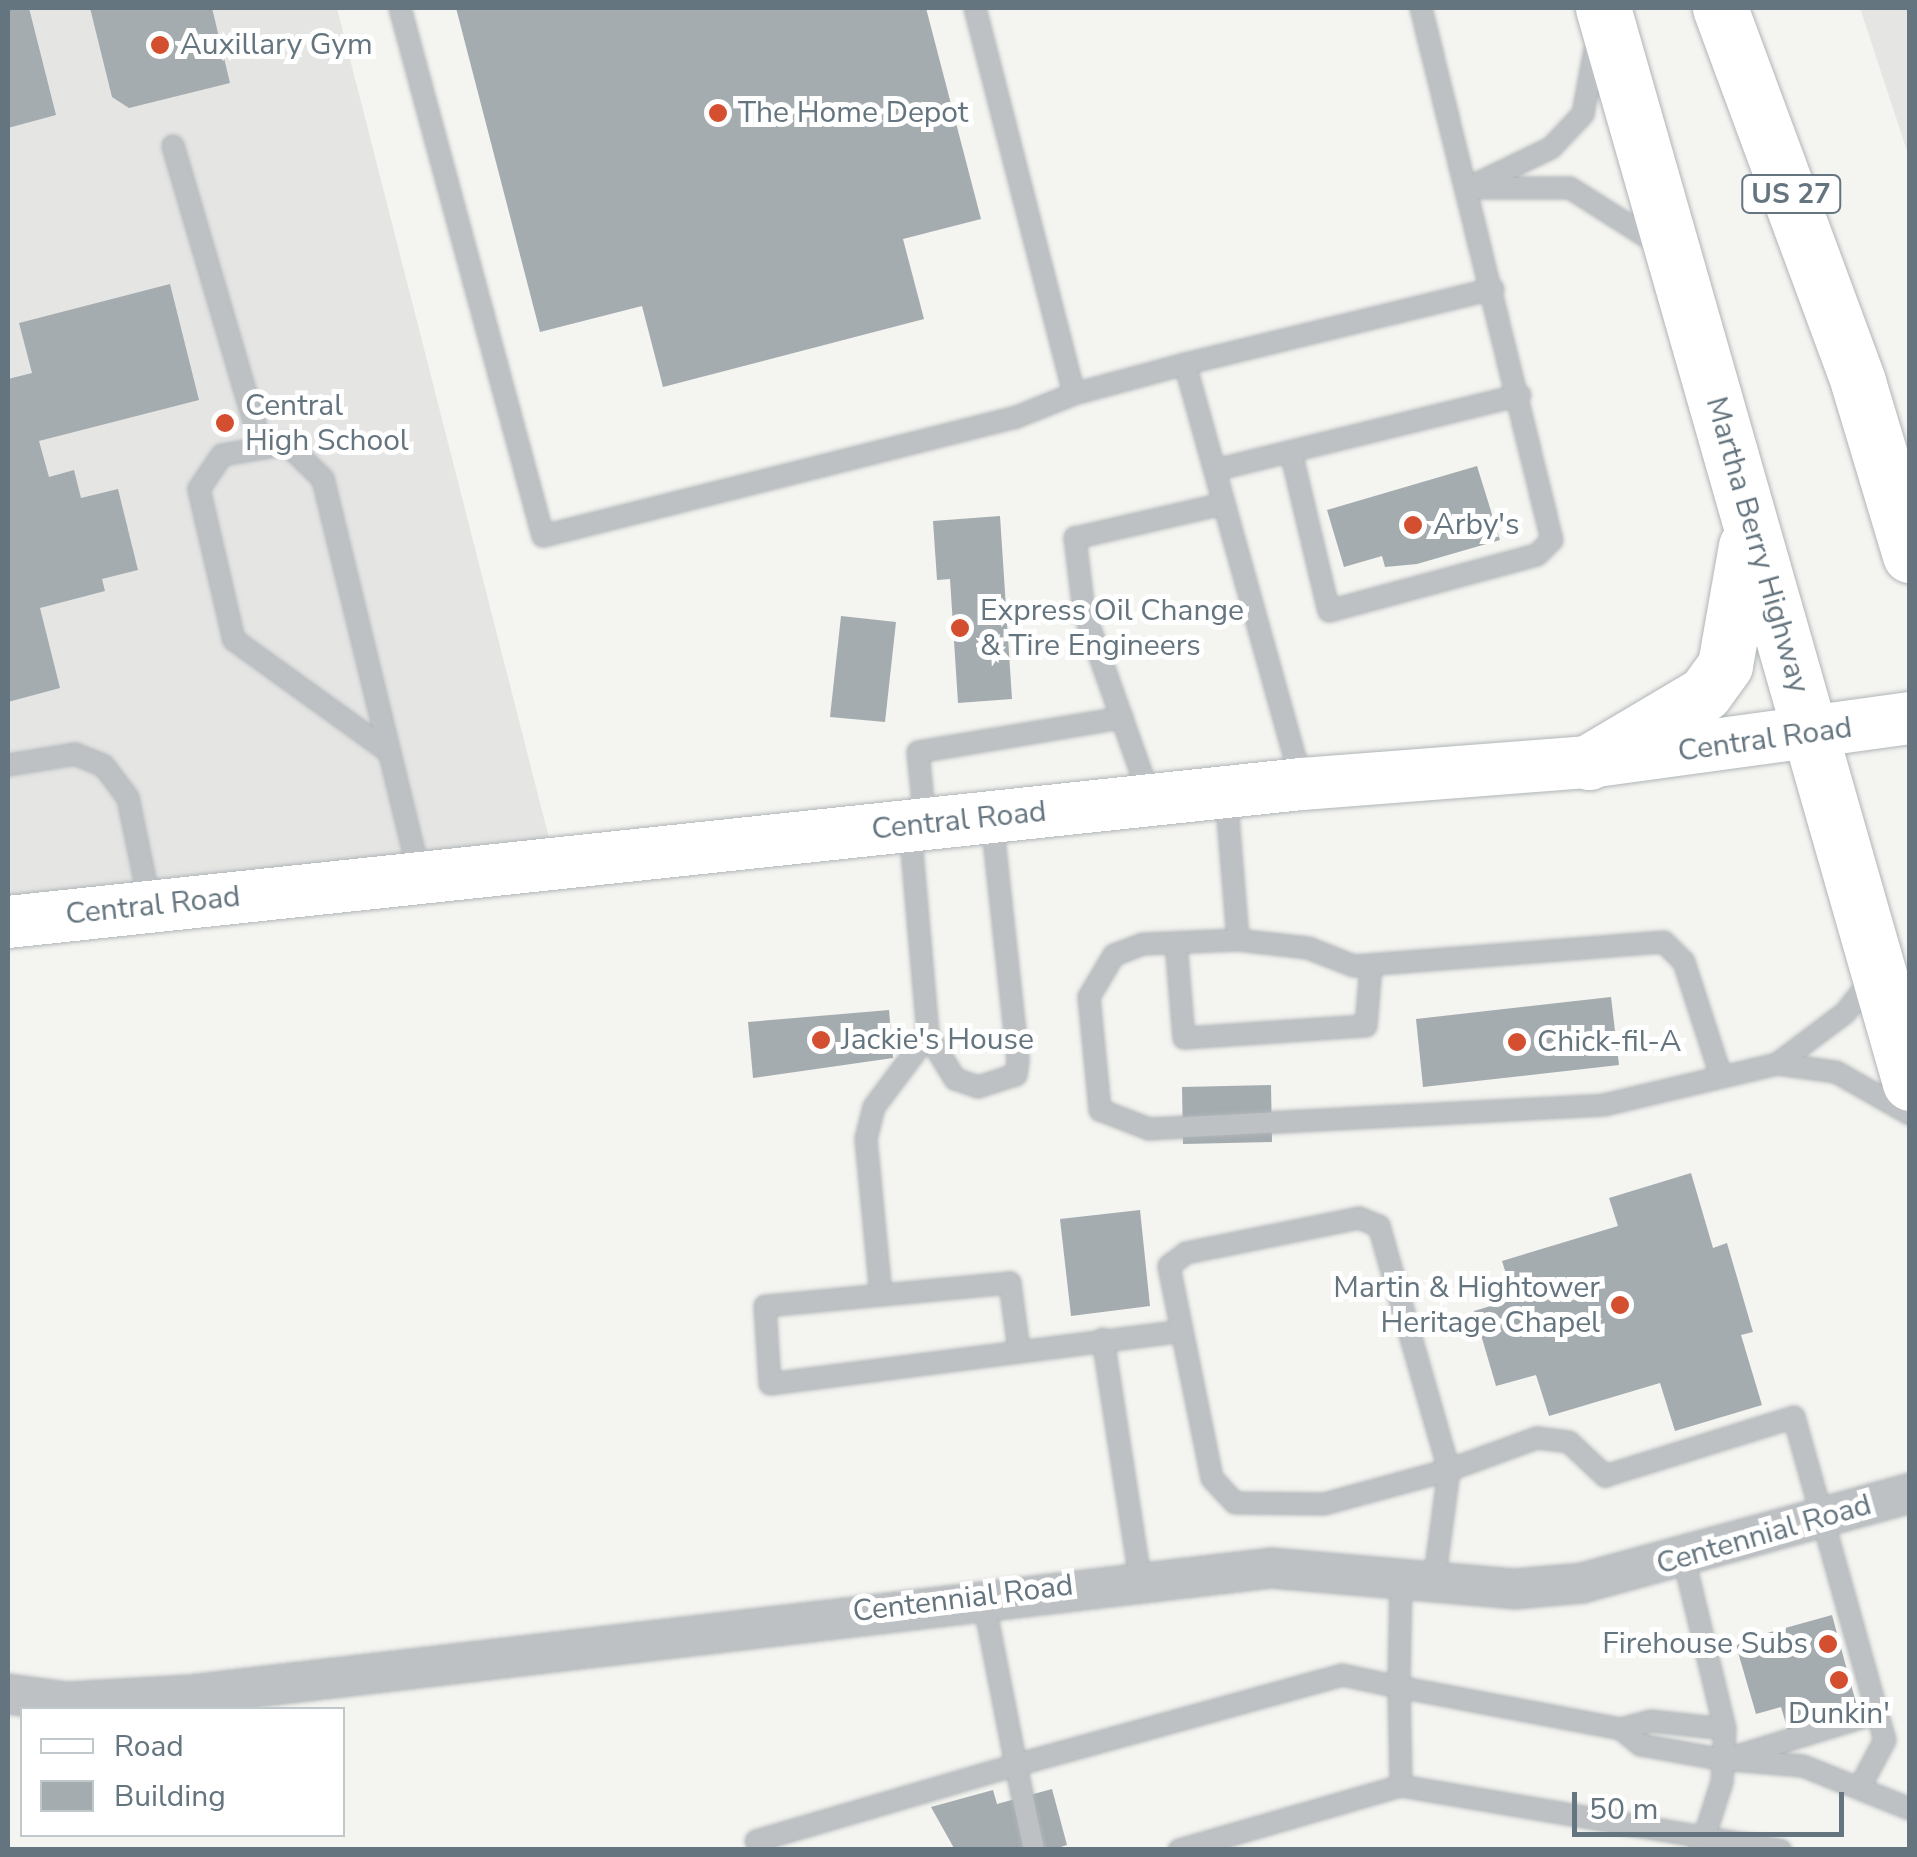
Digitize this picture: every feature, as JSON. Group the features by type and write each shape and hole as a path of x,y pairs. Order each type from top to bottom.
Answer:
{"highway":[{"name":"Martha Berry Highway","path":"1600,8 1678,265 1910,1083"},
{"name":"US 27","path":"1720,8 1858,382 1907,540"},
{"path":"1590,762 1704,693 1726,665 1749,524"}],"street":[{"name":"Central Road","path":"8,922 1302,784 1590,762 1814,737 1910,718"},
{"name":"Centennial Road","path":"8,1694 67,1702 190,1695 1140,1578 1272,1568 1418,1581 1582,1583 1684,1559 1910,1494"}],"lane":[{"path":"400,8 542,536 1014,418 1074,394 1493,288"},
{"path":"975,8 1074,394"},
{"path":"1291,452 1329,611 1538,555 1552,540 1520,395 1421,8"},
{"path":"1468,188 1551,148 1582,114 1600,8"},
{"path":"173,146 260,442"},
{"path":"1468,188 1570,188 1633,221 1678,265"},
{"path":"1185,364 1302,784"},
{"path":"1215,470 1520,395"},
{"path":"388,750 234,640 199,489 222,454 260,442 306,453 323,479 420,877"},
{"path":"1152,801 1084,612 1075,538 1224,504"},
{"path":"992,818 1016,1074 978,1087 955,1079 928,1035 917,824 918,752 1122,718"},
{"path":"8,765 75,754 104,766 128,798 150,906"},
{"path":"1226,792 1238,940"},
{"path":"1720,1073 1684,962 1664,942 1371,966 1238,940 1176,942 1114,955 1092,985 1094,1086 1100,1110 1120,1122 1148,1129 1604,1105 1720,1073 1777,1064 1836,1072 1910,1114"},
{"path":"1176,942 1184,1038 1366,1026 1371,966"},
{"path":"1777,1064 1845,1012 1878,972"},
{"path":"881,1295 866,1139 874,1107 928,1035"},
{"path":"1401,1786 1398,1686 1418,1581 1448,1470 1380,1226 1359,1218 1186,1253 1169,1266 1212,1478 1235,1503 1324,1504 1448,1470 1537,1438 1568,1442 1605,1476 1794,1416 1826,1517 1885,1740 1860,1786"},
{"path":"1019,1350 1010,1283 765,1306 770,1384 1182,1330"},
{"path":"1104,1339 1140,1578"},
{"path":"1684,1559 1725,1729 1724,1760 1703,1842"},
{"path":"982,1597 1034,1850"},
{"path":"756,1841 1342,1675 1621,1729 1651,1722 1725,1729"},
{"path":"1724,1760 1877,1713"},
{"path":"1621,1729 1641,1746 1724,1760 1803,1766 1910,1809"},
{"path":"1179,1850 1401,1786 1703,1842 1781,1850"}],"shaded area":[{"name":"Central High School","path":"8,8 337,8 549,838 8,897"},
{"path":"1860,8 1909,8 1909,157"}],"building":[{"path":"8,8 29,8 56,115 8,128"},
{"name":"Auxillary Gym","path":"90,8 212,8 230,83 129,108 112,97"},
{"name":"The Home Depot","path":"456,8 926,8 981,219 903,239 924,319 663,387 642,306 540,332"},
{"path":"170,284 199,400 39,441 49,477 74,470 81,498 118,489 138,570 102,579 105,591 40,608 60,688 8,702 8,379 32,373 19,323"},
{"name":"Arby's","path":"1477,466 1500,540 1417,564 1385,567 1382,556 1344,567 1327,510"},
{"path":"1000,516 1012,699 958,703 950,579 937,580 933,521"},
{"path":"841,616 896,622 885,722 830,717"},
{"name":"Chick-fil-A","path":"1611,997 1619,1065 1423,1087 1416,1019"},
{"name":"Jackie's House","path":"889,1010 893,1058 753,1078 748,1022"},
{"path":"1271,1085 1272,1142 1183,1144 1182,1087"},
{"name":"Martin & Hightower Heritage Chapel","path":"1691,1173 1713,1248 1727,1243 1753,1332 1741,1335 1762,1405 1675,1431 1660,1383 1549,1416 1536,1375 1496,1386 1474,1311 1514,1299 1502,1261 1618,1226 1609,1198"},
{"path":"1140,1210 1150,1306 1071,1316 1060,1219"},
{"path":"1832,1615 1858,1710 1788,1731 1781,1707 1756,1714 1735,1642"},
{"path":"1052,1789 1067,1845 1051,1850 955,1850 931,1807 993,1790 997,1804"}],"place":[{"name":"Auxillary Gym","path":"160,45"},
{"name":"The Home Depot","path":"718,113"},
{"name":"Central High School","path":"225,423"},
{"name":"Arby's","path":"1413,525"},
{"name":"Express Oil Change & Tire Engineers","path":"960,628"},
{"name":"Jackie's House","path":"821,1040"},
{"name":"Chick-fil-A","path":"1517,1042"},
{"name":"Martin & Hightower Heritage Chapel","path":"1620,1305"},
{"name":"Firehouse Subs","path":"1828,1644"},
{"name":"Dunkin'","path":"1839,1680"}]}
